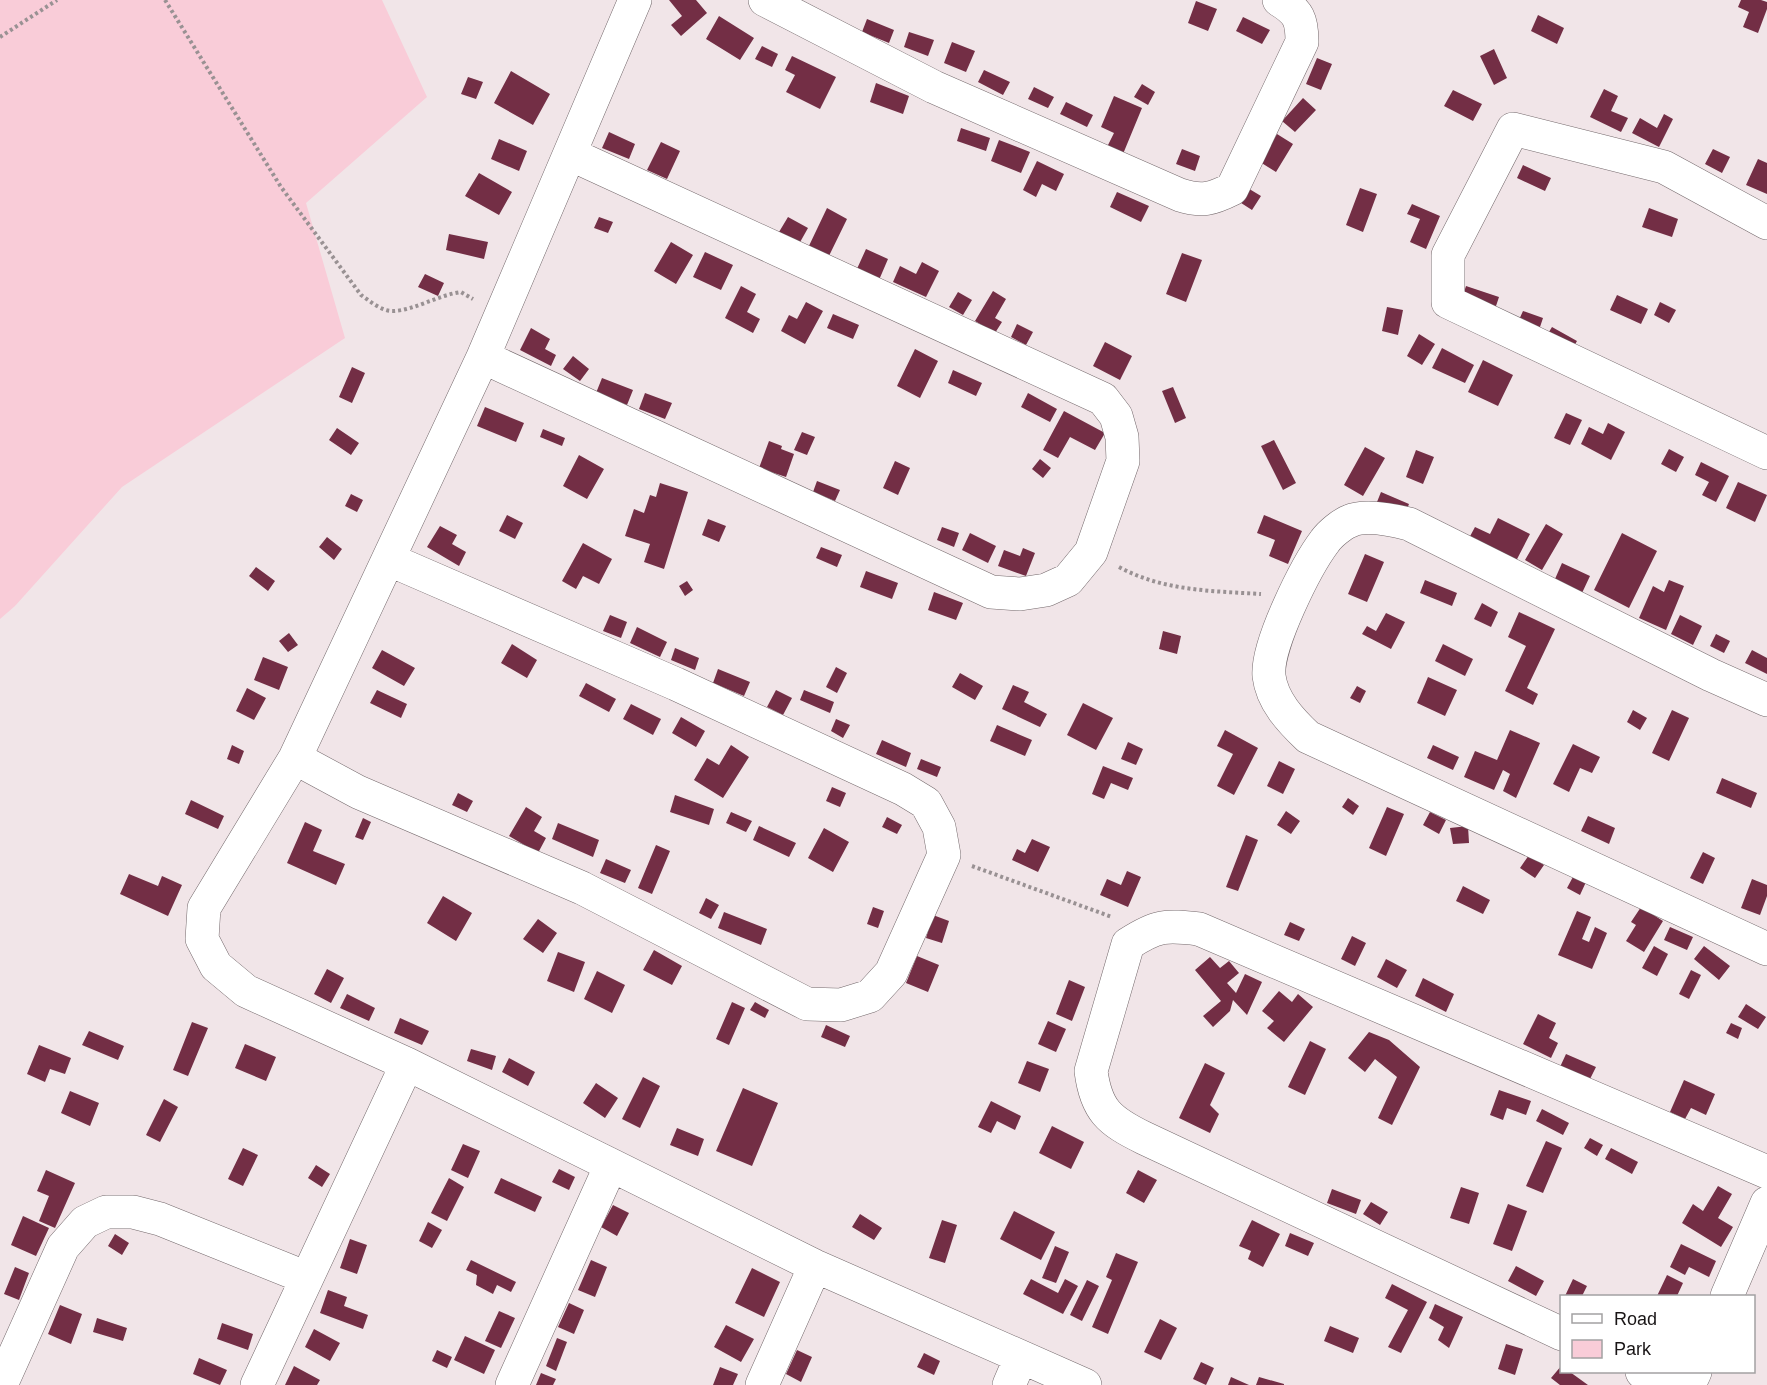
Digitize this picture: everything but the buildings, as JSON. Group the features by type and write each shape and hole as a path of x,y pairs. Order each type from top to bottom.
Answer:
{"street":[{"path":"635,0 489,343 390,560 295,758 204,908 202,939 216,966 246,992 407,1064 814,1266 1015,1371 1085,1385"},
{"path":"765,0 934,87 1195,200 1215,198 1232,189 1302,42 1302,24 1292,8 1279,0"},
{"path":"1767,223 1664,167 1514,129 1448,255 1448,302 1767,453"},
{"path":"489,343 991,592 1020,594 1046,590 1068,580 1091,552 1123,461 1122,437 1116,416 1103,399 570,154"},
{"path":"1767,700 1711,675 1409,524 1382,518 1351,520 1326,539 1294,595 1272,651 1269,676 1278,702 1290,719 1308,737 1767,949"},
{"path":"295,758 358,792 582,888 807,1004 841,1005 870,996 891,974 944,855 939,827 926,803 903,789 666,679 390,560"},
{"path":"1560,1333 1122,1128 1105,1112 1094,1092 1091,1071 1128,944 1149,930 1174,926 1199,929 1767,1172"},
{"path":"256,1385 407,1064"},
{"path":"512,1385 611,1165"},
{"path":"1727,1295 1767,1203"},
{"path":"1,1385 63,1247 85,1222 106,1212 133,1212 160,1219 307,1278"},
{"path":"762,1385 814,1266"},
{"path":"1646,1373 1671,1385"}],"path":[{"path":"0,37 57,0"},
{"path":"165,0 281,187 361,294 378,307 393,312 450,293 462,292 479,304 489,343"},
{"path":"1091,552 1136,576 1192,591 1294,595"},
{"path":"944,855 1149,930"}],"green space":[{"path":"0,0 382,0 427,97 306,203 345,338 122,487 15,606 0,619"}]}
